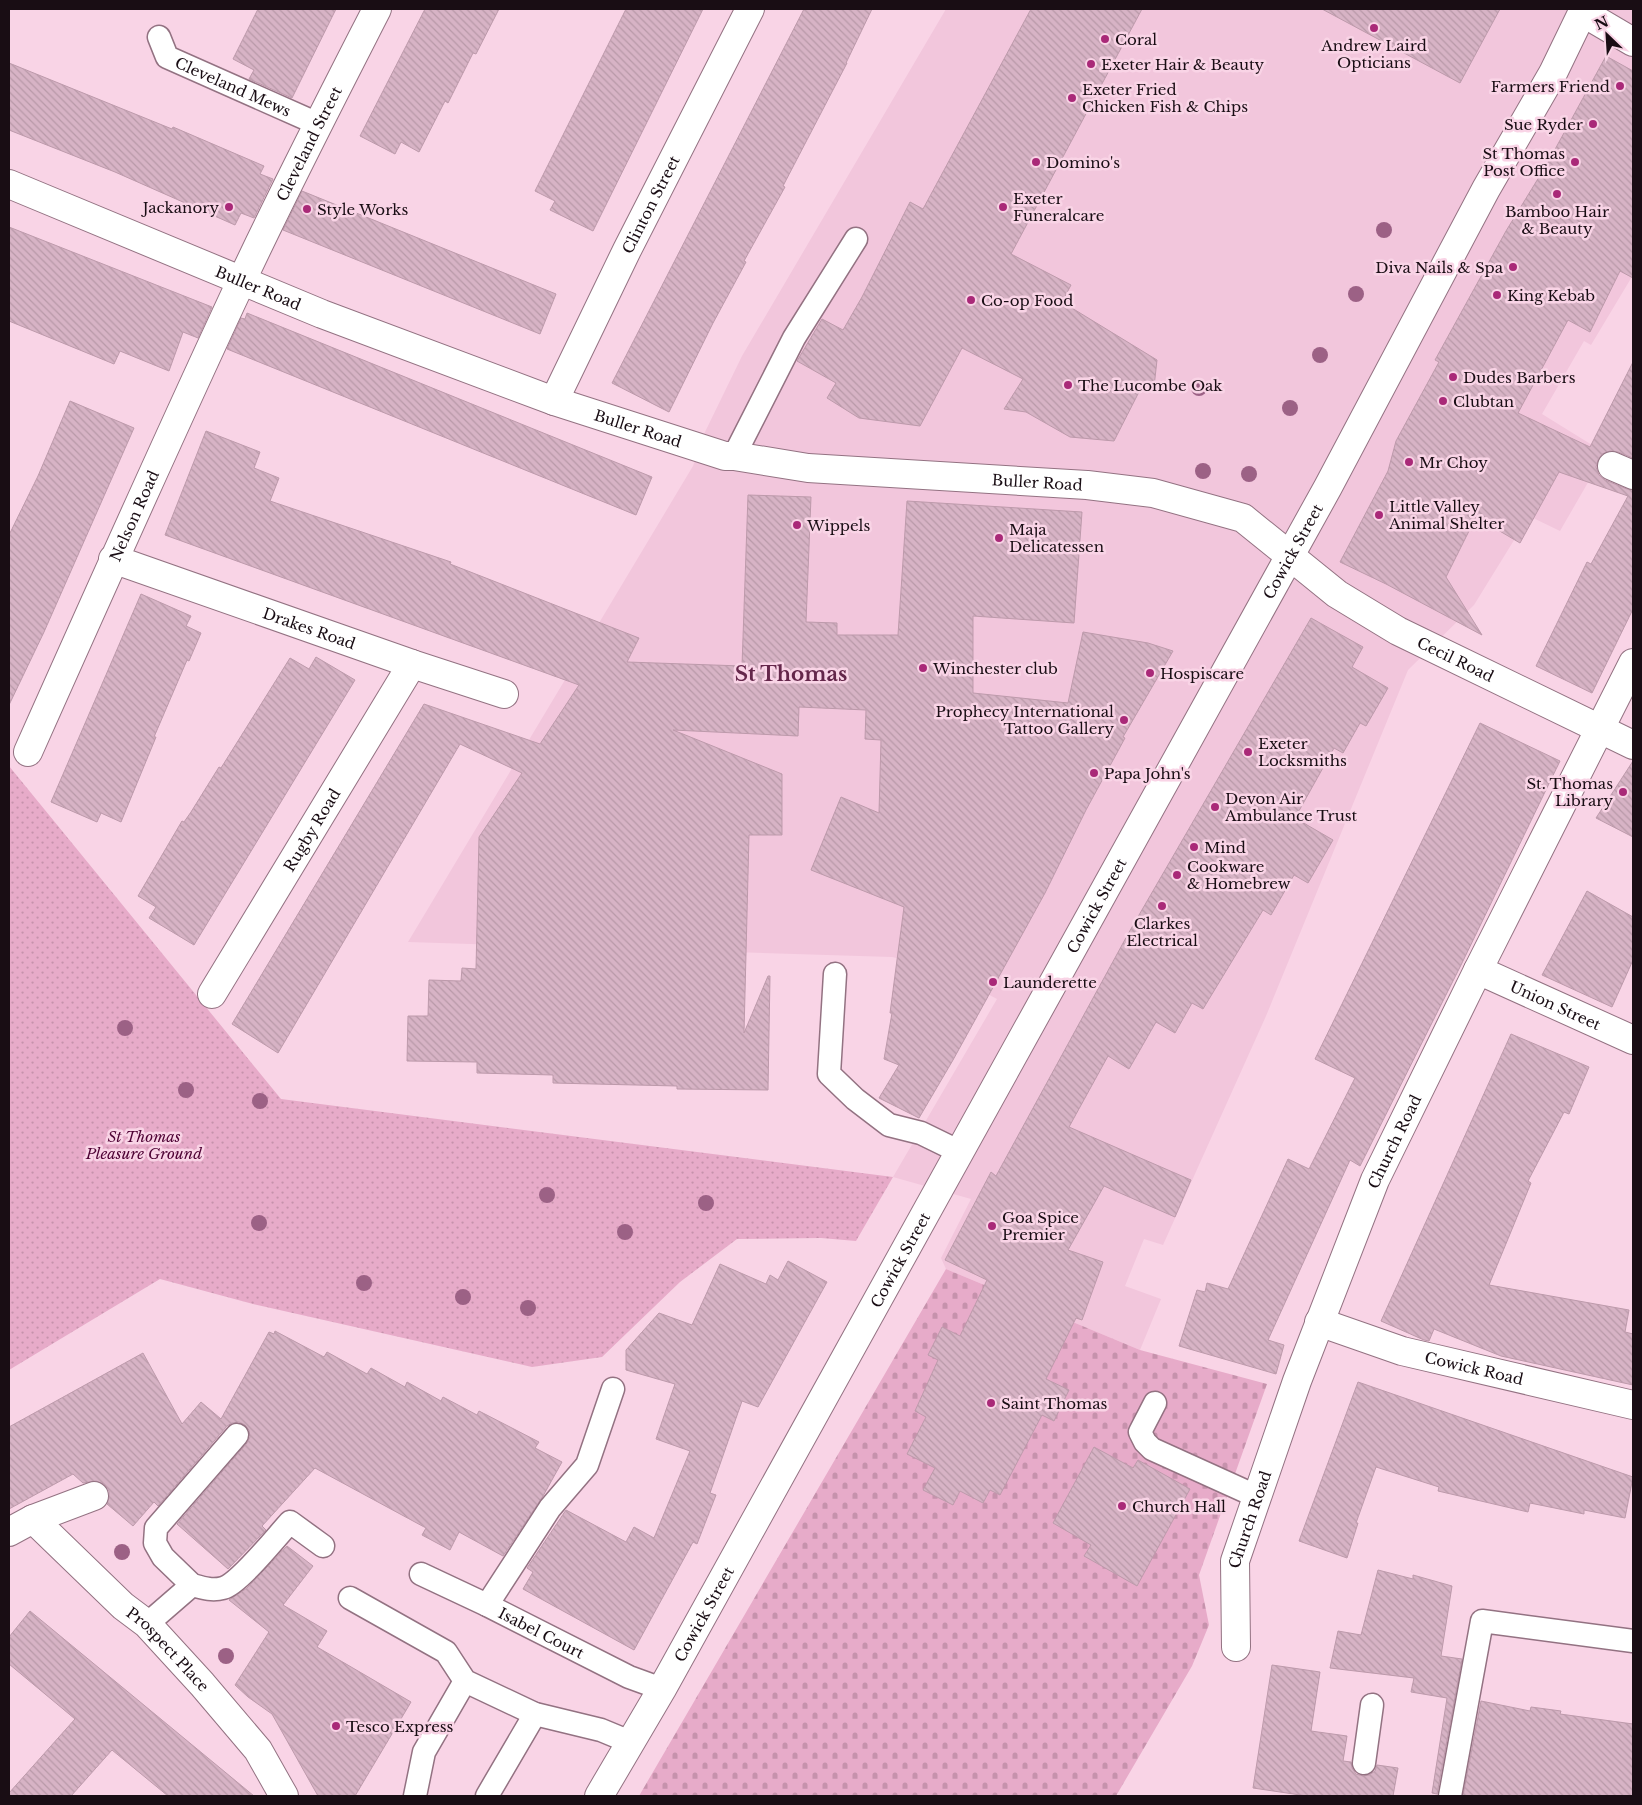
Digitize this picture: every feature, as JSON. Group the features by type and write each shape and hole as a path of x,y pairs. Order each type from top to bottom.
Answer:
{"street":[{"name":"Cleveland Street","path":"241,280 377,9"},
{"name":"Clinton Street","path":"554,401 627,250 750,9"},
{"path":"1583,10 1633,42"},
{"name":"Cowick Street","path":"599,1796 662,1689 1290,556 1486,189 1553,73 1583,10"},
{"name":"Buller Road","path":"9,184 322,314 554,401 725,456 808,468 1087,485 1153,492 1243,518 1290,556"},
{"name":"Nelson Road","path":"28,752 113,559 241,280"},
{"name":"Cecil Road","path":"1290,556 1337,594 1398,631 1633,745"},
{"name":"Drakes Road","path":"113,559 412,664 504,694"},
{"name":"Church Road","path":"1236,1647 1235,1561 1296,1381 1375,1180 1478,970 1633,663"},
{"name":"Rugby Road","path":"212,994 412,664"},
{"name":"Union Street","path":"1478,970 1633,1040"},
{"name":"Cowick Road","path":"1319,1322 1402,1351 1633,1404"},
{"path":"9,1532 33,1519 94,1496"},
{"name":"Prospect Place","path":"33,1519 123,1606 147,1624 202,1684 258,1750 284,1796"}],"lane":[{"name":"Cleveland Mews","path":"159,36 166,57 318,124"},
{"path":"734,456 794,338 856,239"},
{"path":"835,974 829,1074 855,1099 889,1125 921,1133 960,1152"},
{"path":"487,1605 550,1508 586,1465 613,1389"},
{"path":"1154,1403 1140,1432 1145,1442 1152,1449 1258,1497"},
{"path":"237,1436 156,1528 155,1543 169,1563 192,1585 206,1590 225,1588 239,1578 290,1522 323,1546"},
{"name":"Isabel Court","path":"421,1574 487,1605 629,1677 662,1689"},
{"path":"147,1624 192,1585"},
{"path":"350,1598 446,1652 464,1681 535,1714 601,1730 630,1742"},
{"path":"1450,1796 1482,1621 1633,1641"},
{"path":"415,1796 424,1752 464,1681"},
{"path":"1364,1764 1372,1705"},
{"path":"487,1796 535,1714"}],"shaded area":[{"path":"946,9 1633,9 1633,275 1591,345 1584,341 1542,414 1605,453 1560,531 1529,516 1474,605 1408,670 1266,1016 1163,1245 1144,1239 1125,1286 1161,1299 1140,1350 946,1269 941,1258 971,1199 893,1177 997,999 935,966 892,957 408,942 693,466 705,432 742,356"}],"green space":[{"name":"St Thomas Pleasure Ground","path":"9,766 281,1099 893,1177 856,1241 821,1238 737,1239 680,1282 602,1357 532,1367 253,1304 160,1279 9,1370"},
{"path":"946,1269 1140,1350 1267,1384 1199,1575 1209,1625 1192,1666 1116,1796 639,1796"}],"building":[{"path":"258,9 336,9 292,98 249,79 254,70 233,59"},
{"path":"425,9 499,9 476,54 473,53 448,103 445,101 419,152 401,142 395,154 360,136"},
{"path":"626,9 703,9 593,231 550,210 555,201 535,191"},
{"path":"804,9 872,9 847,63 783,186 785,187 744,261 746,262 713,323 669,412 612,383"},
{"path":"1031,9 1142,9 1011,254 1071,285 1062,302 1157,360 1154,387 1142,386 1114,441 1070,437 1026,412 1004,409 1023,379 962,348 920,426 859,418 827,398 836,383 797,361 822,319 843,330 862,297 910,202 923,209"},
{"path":"1322,9 1500,9 1460,83"},
{"path":"1606,56 1633,71 1633,278 1620,271 1590,332 1568,320 1518,413 1590,447 1633,362 1633,458 1610,451 1602,454 1596,467 1599,475 1605,480 1633,490 1633,609 1592,693 1536,666 1587,562 1591,564 1628,496 1559,472 1520,543 1476,517 1446,577 1482,635 1340,562 1388,471 1396,441 1439,362 1435,360 1506,231 1547,164"},
{"path":"9,63 172,129 173,127 264,166 260,174 273,179 254,218 241,213 235,225 115,172 9,130"},
{"path":"302,191 556,294 540,334 283,230"},
{"path":"9,227 212,307 198,338 183,332 169,371 120,351 114,364 9,321"},
{"path":"247,313 652,477 636,515 227,349 241,318 245,319"},
{"path":"70,401 134,428 44,632 9,705 9,535 38,476"},
{"path":"206,431 260,452 254,468 279,478 270,501 451,562 450,564 639,638 627,662 742,666 748,495 811,497 806,622 837,623 837,635 898,635 907,501 1082,512 1074,623 973,616 973,693 1068,703 1083,632 1148,643 1173,651 1123,737 1125,738 1086,810 1045,893 919,1118 879,1098 899,1065 884,1059 892,1013 890,1013 904,907 811,870 841,797 879,813 881,740 865,739 866,710 799,707 798,736 673,730 782,774 782,835 749,835 744,1033 768,976 770,976 768,1090 677,1089 677,1086 553,1083 553,1075 477,1073 477,1062 407,1061 408,1016 428,1016 429,980 461,981 462,968 476,969 479,837 522,773 460,744 278,1053 232,1024 424,704 540,744 579,685 165,535"},
{"path":"141,594 191,616 186,626 201,633 189,661 187,660 154,737 156,737 121,822 101,813 97,822 51,802"},
{"path":"1311,618 1363,647 1352,667 1388,688 1366,726 1360,723 1343,753 1334,748 1295,818 1333,840 1308,883 1294,875 1271,915 1263,910 1203,1009 1192,1003 1175,1033 1156,1022 1129,1069 1108,1056 1069,1127 1191,1180 1175,1217 1104,1186 1068,1250 1103,1262 1082,1320 1076,1318 1046,1379 1069,1390 1054,1421 1042,1415 1000,1495 990,1490 983,1503 960,1491 953,1505 923,1490 935,1468 907,1454 926,1417 915,1411 938,1360 928,1355 942,1327 960,1336 987,1280 945,1260 991,1172 996,1176 1128,934"},
{"path":"316,657 355,680 194,945 149,918 156,907 138,896 182,821 184,822 191,812 219,767 221,768 290,658 309,669"},
{"path":"1480,723 1560,761 1461,965 1360,1166 1350,1160 1268,1340 1284,1345 1276,1374 1179,1346 1197,1290 1205,1292 1207,1283 1228,1289 1288,1159 1309,1169 1355,1078 1315,1059"},
{"name":"St. Thomas Library","path":"1633,761 1633,837 1596,818"},
{"path":"1587,891 1633,917 1633,960 1612,1007 1542,975"},
{"path":"1511,1034 1589,1067 1569,1114 1564,1112 1528,1181 1531,1183 1489,1285 1629,1310 1625,1332 1633,1334 1633,1385 1501,1356 1434,1329 1429,1341 1424,1340 1381,1321"},
{"path":"788,1261 827,1282 758,1407 742,1401 710,1493 716,1495 697,1544 693,1542 634,1650 523,1589 533,1572 527,1568 566,1510 626,1542 634,1527 654,1538 690,1451 656,1439 675,1384 626,1370 626,1350 659,1313 692,1325 720,1264 766,1284 770,1275 778,1280"},
{"path":"275,1331 324,1357 327,1352 367,1374 371,1368 405,1387 407,1382 441,1401 443,1397 477,1415 479,1411 539,1442 535,1448 562,1462 543,1496 503,1556 459,1532 450,1550 422,1535 426,1528 315,1468 262,1526 266,1530 228,1569 177,1524 247,1443 250,1437 249,1430 239,1422 227,1426 158,1506 154,1502 133,1526 107,1504 109,1491 104,1484 96,1481 83,1483 73,1474 9,1509 9,1427 143,1353 182,1424 201,1402 221,1419 269,1332 274,1334"},
{"path":"1358,1382 1633,1477 1625,1518 1584,1510 1584,1514 1530,1503 1528,1512 1438,1491 1439,1487 1376,1467 1356,1523 1358,1523 1347,1558 1299,1541"},
{"name":"Church Hall","path":"1094,1447 1133,1468 1138,1460 1190,1489 1137,1586 1084,1556 1091,1545 1053,1523"},
{"path":"287,1546 313,1566 283,1605 327,1631 317,1647 411,1702 355,1796 318,1796 272,1714 235,1685 269,1632 229,1600 247,1588"},
{"path":"1378,1570 1413,1579 1413,1575 1452,1586 1441,1656 1462,1659 1437,1794 1432,1793 1447,1698 1411,1692 1414,1678 1330,1668 1338,1631 1361,1635"},
{"path":"30,1611 254,1796 168,1796 112,1750 71,1796 9,1796 9,1793 75,1719 9,1664 9,1637"},
{"path":"1272,1665 1320,1672 1311,1731 1347,1736 1343,1761 1351,1762 1356,1774 1369,1775 1375,1771 1377,1765 1398,1768 1393,1796 1307,1796 1253,1788"},
{"path":"1481,1701 1530,1711 1531,1707 1561,1711 1560,1714 1633,1724 1633,1796 1463,1796"}],"place":[{"name":"Andrew Laird Opticians","path":"1374,28"},
{"name":"Coral","path":"1105,39"},
{"name":"Exeter Hair & Beauty","path":"1091,64"},
{"name":"Farmers Friend","path":"1620,86"},
{"name":"Exeter Fried Chicken Fish & Chips","path":"1072,98"},
{"name":"Sue Ryder","path":"1593,124"},
{"name":"Domino's","path":"1036,162"},
{"name":"St Thomas Post Office","path":"1575,162"},
{"name":"Bamboo Hair & Beauty","path":"1557,194"},
{"name":"Jackanory","path":"229,207"},
{"name":"Exeter Funeralcare","path":"1003,207"},
{"name":"Style Works","path":"307,209"},
{"name":"Diva Nails & Spa","path":"1513,267"},
{"name":"King Kebab","path":"1497,295"},
{"name":"Co-op Food","path":"971,300"},
{"name":"Dudes Barbers","path":"1453,377"},
{"name":"The Lucombe Oak","path":"1068,385"},
{"name":"Clubtan","path":"1443,401"},
{"name":"Mr Choy","path":"1409,462"},
{"name":"Little Valley Animal Shelter","path":"1379,515"},
{"name":"Wippels","path":"797,525"},
{"name":"Maja Delicatessen","path":"999,538"},
{"name":"Winchester club","path":"923,668"},
{"name":"Hospiscare","path":"1150,673"},
{"name":"Prophecy International Tattoo Gallery","path":"1124,720"},
{"name":"Exeter Locksmiths","path":"1248,752"},
{"name":"Papa John's","path":"1094,773"},
{"name":"St. Thomas Library","path":"1623,792"},
{"name":"Devon Air Ambulance Trust","path":"1215,807"},
{"name":"Mind","path":"1194,847"},
{"name":"Cookware & Homebrew","path":"1177,875"},
{"name":"Clarkes Electrical","path":"1162,906"},
{"name":"Launderette","path":"993,982"},
{"name":"Goa Spice Premier","path":"992,1226"},
{"name":"Saint Thomas","path":"991,1403"},
{"name":"Church Hall","path":"1122,1506"},
{"name":"Tesco Express","path":"336,1726"}],"district":[{"name":"St Thomas","path":"791,674"}]}
